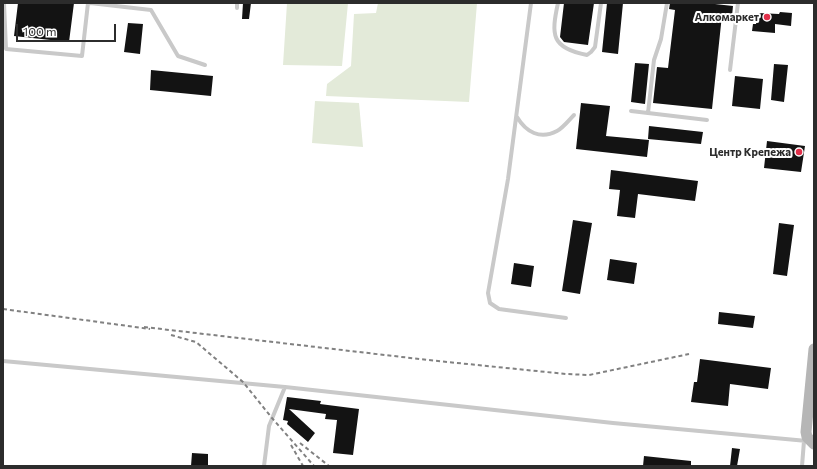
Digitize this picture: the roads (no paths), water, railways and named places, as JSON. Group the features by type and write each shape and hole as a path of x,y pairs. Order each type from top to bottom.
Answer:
{"street":[{"path":"810,442 806,432 814,349"}],"lane":[{"path":"4,3 6,50 82,56 89,3 150,10 178,56 205,65"},
{"path":"531,3 508,180 488,297 490,303 499,309 566,318"},
{"path":"558,3 555,18 556,37 559,45 564,49 587,54 595,47 601,3"},
{"path":"648,113 654,60 661,39 666,3"},
{"path":"730,70 738,3"},
{"path":"631,111 707,120"},
{"path":"517,117 528,131 535,134 545,135 558,131 574,115"},
{"path":"3,361 285,386 605,422 810,442 802,466"},
{"path":"264,466 269,426 285,386"}],"railway":[{"path":"3,309 150,329"},
{"path":"144,327 428,360 566,374 589,375 689,354"},
{"path":"171,335 196,342 243,382 314,466"},
{"path":"300,443 329,466"},
{"path":"291,445 303,466"}],"place":[{"name":"Алкомаркет","path":"767,17"},
{"name":"Центр Крепежа","path":"799,152"}]}
